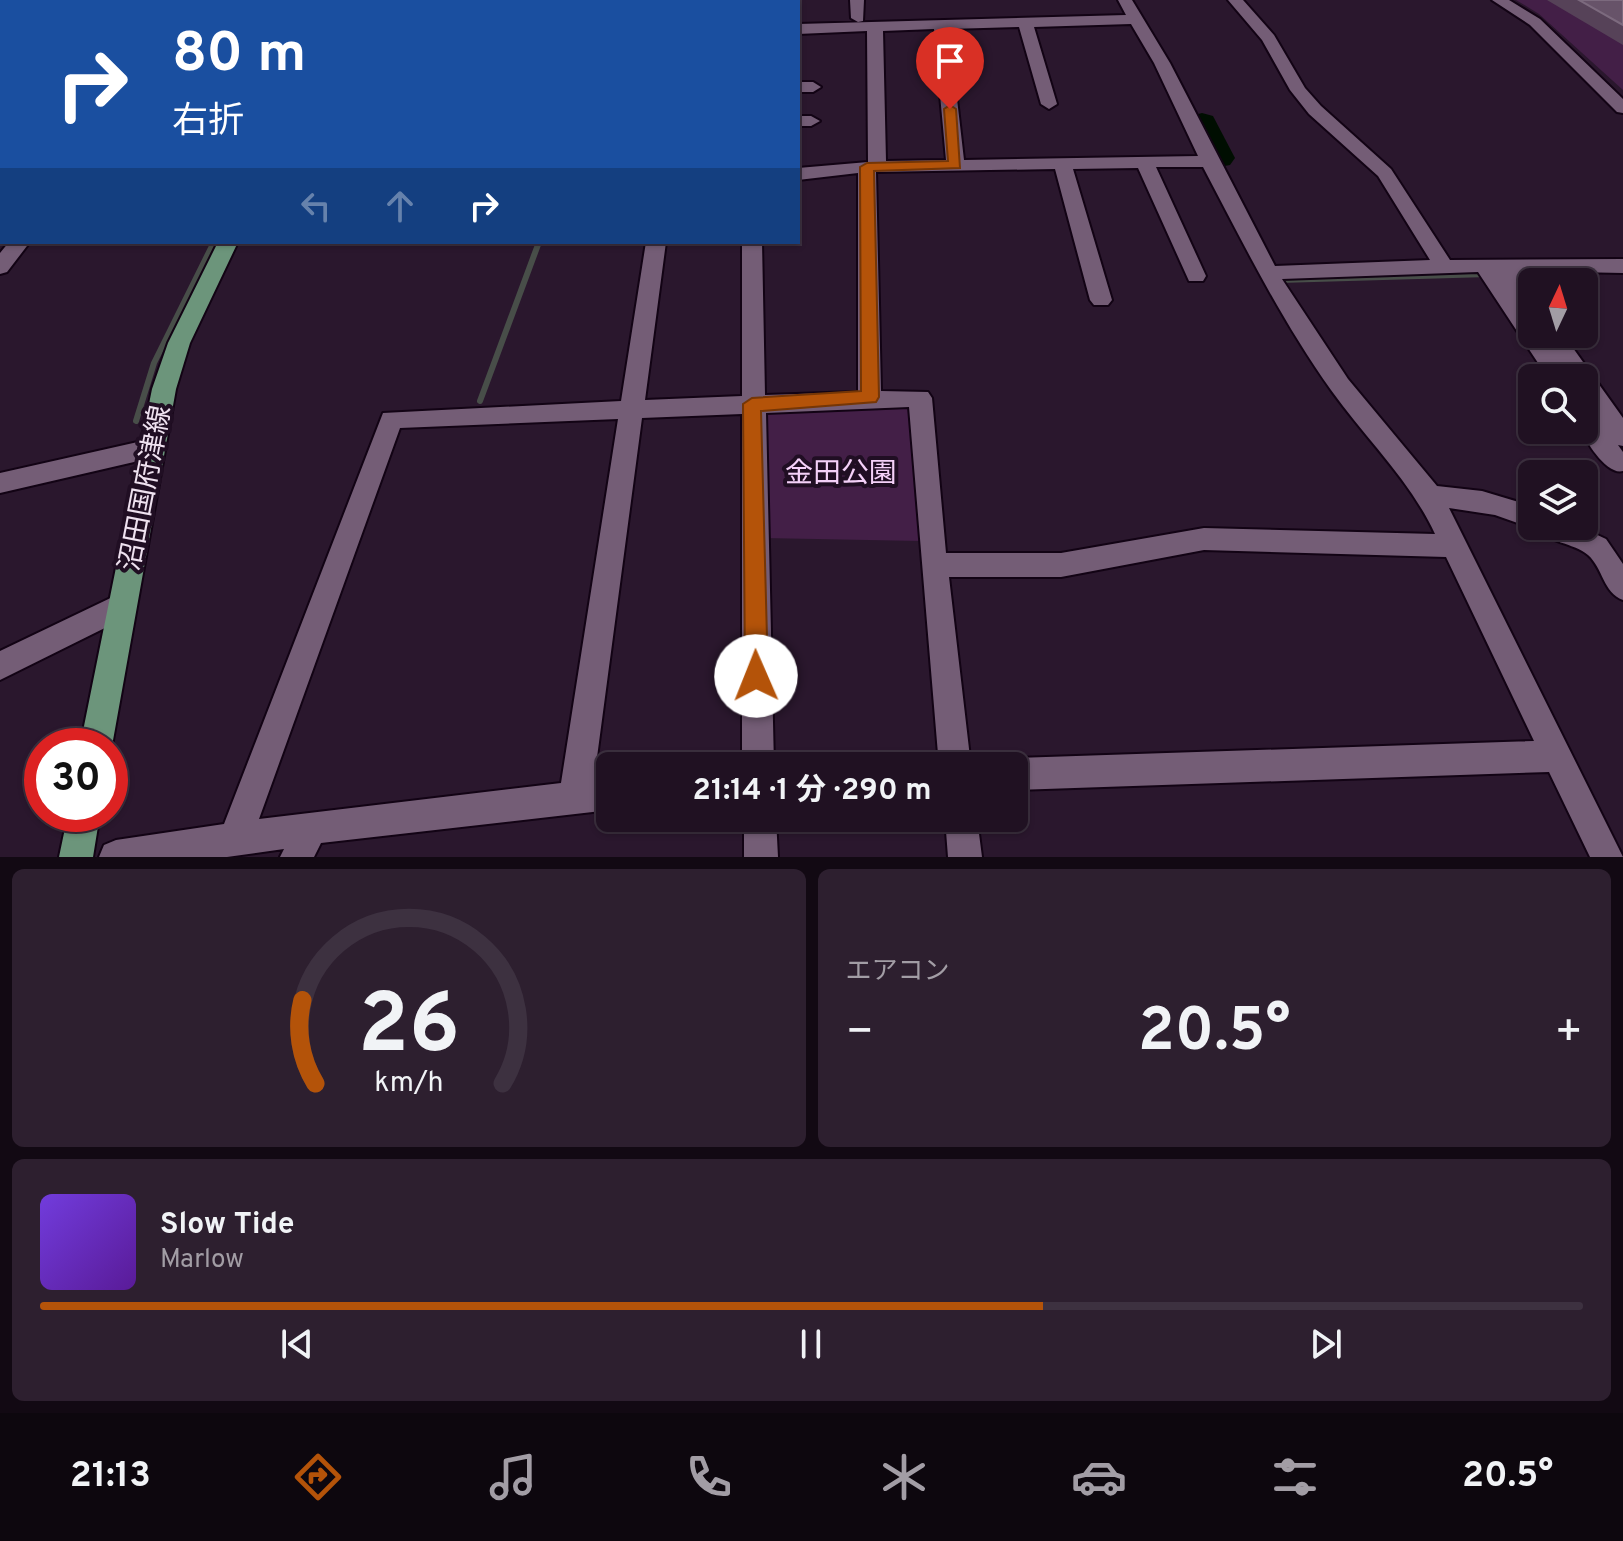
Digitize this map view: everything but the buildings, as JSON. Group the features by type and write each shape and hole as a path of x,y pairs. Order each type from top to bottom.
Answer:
{"main road":[{"name":"沼田国府津線","path":"99,728 164,389 179,343 227,244"},
{"path":"76,857 81,832"}],"street":[{"path":"857,0 858,18"},
{"path":"1235,0 1269,38 1298,90 1315,110 1385,173 1444,266"},
{"path":"1499,0 1535,22 1623,108"},
{"path":"800,29 1025,22 1052,16 1130,10 1162,63 1209,161 1284,303 1340,385 1430,496 1607,857"},
{"path":"1025,22 1049,104"},
{"path":"941,25 956,165"},
{"path":"870,397 875,27"},
{"path":"800,174 872,167 1209,161"},
{"path":"1145,163 1196,276"},
{"path":"1063,165 1101,300"},
{"path":"0,267 18,244"},
{"path":"575,798 656,244"},
{"path":"752,244 758,752"},
{"path":"1268,273 1341,276 1444,266 1493,269 1623,266"},
{"path":"1493,269 1518,293"},
{"path":"1493,269 1551,364"},
{"path":"235,840 391,419 870,397 920,398 954,752"},
{"path":"1598,401 1623,437"},
{"path":"1598,435 1617,463"},
{"path":"0,483 151,449"},
{"path":"1430,496 1464,498 1518,511"},
{"path":"934,565 1061,565 1204,539 1454,546"},
{"path":"1582,540 1597,547 1623,588"},
{"path":"0,666 121,606"},
{"path":"1028,774 1558,756"},
{"path":"116,857 235,840 304,843 596,796"},
{"path":"760,832 761,857"},
{"path":"962,832 965,857"}],"green space":[{"path":"1516,0 1623,0 1623,90 1539,14"},
{"name":"金田公園","path":"913,403 921,541 763,538 761,406"}],"waterway":[{"path":"1202,122 1219,158"},
{"path":"136,421 154,363 213,244"},
{"path":"480,401 538,244"},
{"path":"1279,280 1488,274"}],"route":[{"path":"756,676 752,404 870,397 867,167 956,165 950,109"}]}
